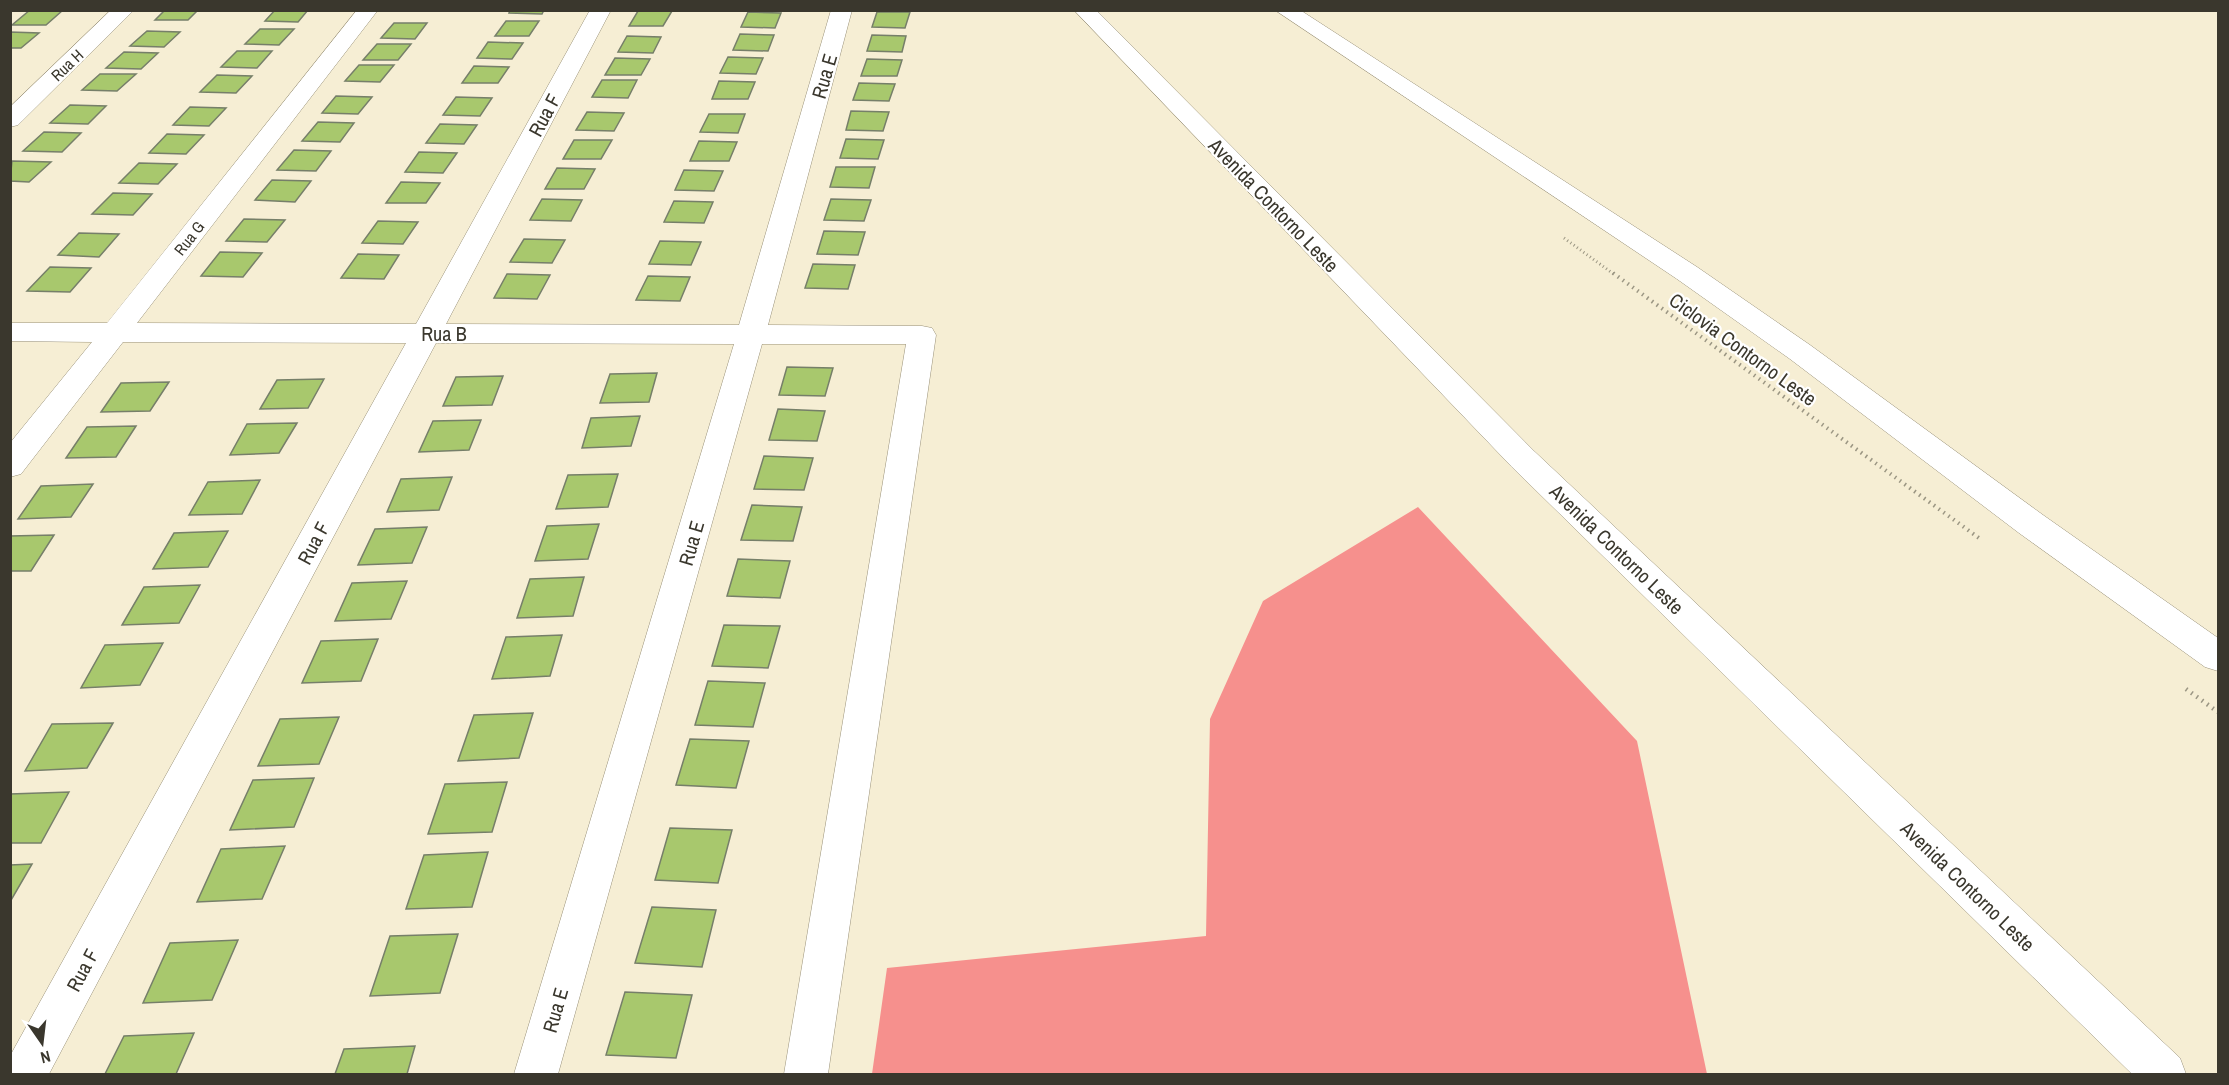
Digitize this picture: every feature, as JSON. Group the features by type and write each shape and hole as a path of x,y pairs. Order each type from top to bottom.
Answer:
{"street":[{"name":"Rua H","path":"10,120 124,10"},
{"name":"Rua G","path":"10,466 368,10"},
{"name":"Rua F","path":"25,1074 601,10"},
{"name":"Rua E","path":"536,1074 751,334 842,10"},
{"name":"Avenida Contorno Leste","path":"1084,10 1523,459 2164,1074"},
{"path":"1285,10 1687,273 1800,352 2031,524 2218,657"},
{"name":"Rua B","path":"10,332 922,335 806,1074"}],"path":[{"name":"Ciclovia Contorno Leste","path":"1560,235 1986,544"},
{"path":"2180,684 2218,712"}],"shaded area":[{"path":"1418,507 1637,741 1707,1074 872,1074 887,968 1206,936 1210,719 1263,601"}],"building":[{"path":"30,10 63,10 46,25 12,25"},
{"path":"165,10 198,10 188,20 155,20"},
{"path":"275,10 308,10 298,22 265,21"},
{"path":"510,10 544,10 542,14 509,13"},
{"path":"638,11 672,11 663,26 629,26"},
{"path":"748,12 781,13 775,28 741,27"},
{"path":"877,12 910,12 905,28 872,27"},
{"path":"506,21 539,21 529,36 495,36"},
{"path":"394,23 427,23 415,39 381,38"},
{"path":"260,29 294,29 279,45 245,44"},
{"path":"147,31 180,32 164,47 130,46"},
{"path":"10,32 39,33 21,48 10,48"},
{"path":"740,34 774,35 768,51 733,50"},
{"path":"872,35 906,36 902,52 867,51"},
{"path":"627,36 661,37 653,53 618,52"},
{"path":"488,42 523,43 512,59 477,58"},
{"path":"377,44 411,44 398,60 363,60"},
{"path":"237,51 272,51 257,68 221,67"},
{"path":"124,52 158,53 141,69 106,68"},
{"path":"728,57 763,58 756,74 720,73"},
{"path":"615,58 650,59 641,75 605,75"},
{"path":"867,59 902,60 897,76 861,76"},
{"path":"359,65 394,65 380,82 345,81"},
{"path":"474,66 509,67 498,83 462,83"},
{"path":"100,74 136,74 117,91 82,90"},
{"path":"217,75 252,76 236,93 200,92"},
{"path":"602,80 637,80 628,98 592,97"},
{"path":"719,81 755,82 748,99 712,99"},
{"path":"859,83 895,84 889,101 853,100"},
{"path":"336,96 372,97 358,114 322,113"},
{"path":"456,97 492,98 480,116 443,115"},
{"path":"70,105 106,106 88,124 50,123"},
{"path":"190,107 226,108 209,126 173,125"},
{"path":"851,111 889,112 883,131 846,130"},
{"path":"587,112 624,113 614,131 576,130"},
{"path":"709,114 745,114 738,133 700,132"},
{"path":"318,122 354,123 340,142 302,141"},
{"path":"440,124 477,125 464,144 426,143"},
{"path":"44,132 81,133 62,152 23,151"},
{"path":"167,134 204,135 186,154 149,153"},
{"path":"846,139 884,140 878,159 840,158"},
{"path":"574,140 612,140 601,159 563,159"},
{"path":"699,141 737,142 729,161 690,161"},
{"path":"294,150 331,151 316,171 277,170"},
{"path":"419,152 457,153 443,173 405,172"},
{"path":"12,161 51,162 29,182 10,181"},
{"path":"139,163 177,164 158,184 119,183"},
{"path":"836,167 875,167 869,188 830,187"},
{"path":"557,168 595,169 584,189 545,189"},
{"path":"684,170 723,171 714,191 675,190"},
{"path":"272,180 311,181 295,202 255,200"},
{"path":"401,182 440,183 426,203 386,203"},
{"path":"113,193 152,194 133,215 92,214"},
{"path":"542,199 582,200 571,221 530,220"},
{"path":"831,199 871,200 864,221 824,220"},
{"path":"674,201 713,202 704,223 664,222"},
{"path":"244,219 285,220 267,242 226,241"},
{"path":"378,221 418,222 403,244 362,243"},
{"path":"824,231 865,232 858,255 817,254"},
{"path":"79,233 119,234 99,257 58,255"},
{"path":"524,239 565,240 552,263 510,262"},
{"path":"660,241 701,242 691,265 649,264"},
{"path":"220,252 262,253 243,277 201,276"},
{"path":"358,254 399,255 384,279 341,278"},
{"path":"813,264 855,265 848,289 805,288"},
{"path":"50,267 91,268 70,292 27,291"},
{"path":"507,274 550,275 537,299 494,298"},
{"path":"648,276 690,277 680,301 636,300"},
{"path":"787,367 833,368 825,396 779,395"},
{"path":"657,373 649,402 600,403 610,374"},
{"path":"503,376 492,405 443,406 456,377"},
{"path":"324,379 308,408 260,409 277,380"},
{"path":"169,382 150,411 101,412 121,383"},
{"path":"778,409 825,411 817,441 769,440"},
{"path":"640,416 631,446 582,448 591,418"},
{"path":"481,420 469,450 419,452 433,421"},
{"path":"297,423 279,453 230,455 247,424"},
{"path":"136,426 116,457 66,458 87,427"},
{"path":"764,456 813,458 804,490 754,489"},
{"path":"618,474 608,507 556,509 568,475"},
{"path":"452,477 439,510 387,512 401,479"},
{"path":"260,480 242,514 189,515 208,482"},
{"path":"93,484 71,517 18,519 41,486"},
{"path":"752,505 802,507 793,541 741,540"},
{"path":"599,524 588,559 535,561 547,526"},
{"path":"427,527 412,563 358,565 375,529"},
{"path":"228,531 208,567 153,569 174,533"},
{"path":"54,535 31,571 10,571 10,536"},
{"path":"738,559 790,561 780,598 727,596"},
{"path":"584,577 573,616 517,618 530,579"},
{"path":"407,581 391,619 335,621 352,583"},
{"path":"200,585 179,623 122,625 144,587"},
{"path":"724,625 780,626 768,668 712,666"},
{"path":"562,635 550,676 492,679 506,637"},
{"path":"378,639 361,681 302,683 321,641"},
{"path":"163,643 140,685 81,688 105,645"},
{"path":"708,681 765,683 753,727 695,725"},
{"path":"533,713 519,758 458,761 474,715"},
{"path":"339,717 319,764 258,766 280,719"},
{"path":"113,723 87,768 25,771 52,724"},
{"path":"690,739 749,741 736,788 676,785"},
{"path":"314,778 294,827 230,830 253,780"},
{"path":"507,782 492,832 428,834 445,784"},
{"path":"69,792 41,843 10,843 10,794"},
{"path":"670,828 732,830 718,883 655,880"},
{"path":"285,846 262,899 197,902 221,849"},
{"path":"488,852 472,907 406,909 424,855"},
{"path":"32,864 10,902 10,865"},
{"path":"652,907 716,910 702,967 635,963"},
{"path":"458,934 440,993 370,996 390,936"},
{"path":"238,940 212,1000 143,1003 170,943"},
{"path":"625,992 692,995 676,1058 606,1055"},
{"path":"194,1033 176,1074 105,1074 124,1036"},
{"path":"415,1046 407,1074 335,1074 344,1049"}]}
